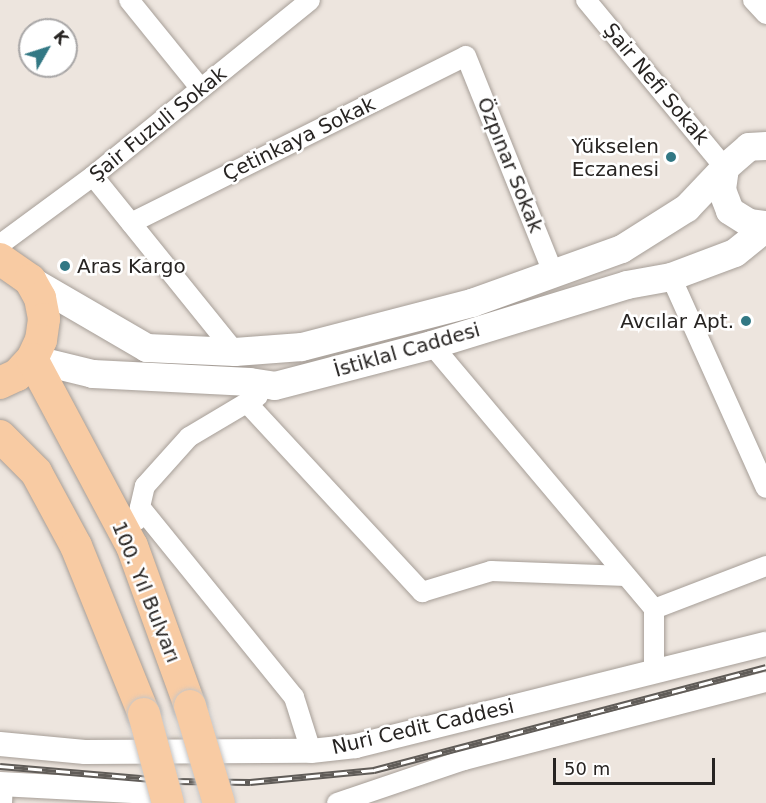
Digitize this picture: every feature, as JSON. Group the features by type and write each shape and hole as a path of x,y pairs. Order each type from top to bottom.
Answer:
{"main road":[{"path":"758,146 766,123"},
{"name":"İstiklal Caddesi","path":"30,280 147,348 235,352 302,347 472,303 622,249 687,208 725,168 758,146"},
{"path":"725,168 722,190 730,211 749,224 766,227"},
{"name":"İstiklal Caddesi","path":"32,359 93,374 250,381 274,386 432,345 627,285 671,277 735,253 766,227"},
{"path":"0,384 16,375 32,359 41,340 44,319 40,298 30,280 1,247"},
{"name":"100. Yıl Bulvarı","path":"32,359 132,546 190,706 219,803"},
{"path":"0,436 36,472 76,546 144,714 160,797"}],"street":[{"path":"129,0 201,89"},
{"name":"Şair Fuzuli Sokak","path":"1,247 93,177 310,0"},
{"name":"Şair Nefi Sokak","path":"586,0 725,168"},
{"path":"753,0 766,14"},
{"name":"Çetinkaya Sokak","path":"131,223 466,56"},
{"name":"Özpınar Sokak","path":"466,56 554,275"},
{"path":"93,177 235,352"},
{"path":"735,253 766,246"},
{"path":"671,277 766,488"},
{"path":"432,345 654,609 654,673"},
{"path":"132,546 145,486 189,437 274,386"},
{"path":"246,403 422,592 491,571 626,576"},
{"path":"140,507 294,697 311,751"},
{"path":"654,609 766,566"},
{"name":"Nuri Cedit Caddesi","path":"0,744 85,752 311,751 410,734 766,644"},
{"name":"Nuri Cedit Caddesi","path":"337,803 464,760 766,682"},
{"path":"2,791 160,797"}],"railway":[{"path":"0,766 175,781 250,782 374,770 766,667"}],"place":[{"name":"Yükselen Eczanesi","path":"671,157"},
{"name":"Aras Kargo","path":"65,266"},
{"name":"Avcılar Apt.","path":"746,321"}]}
